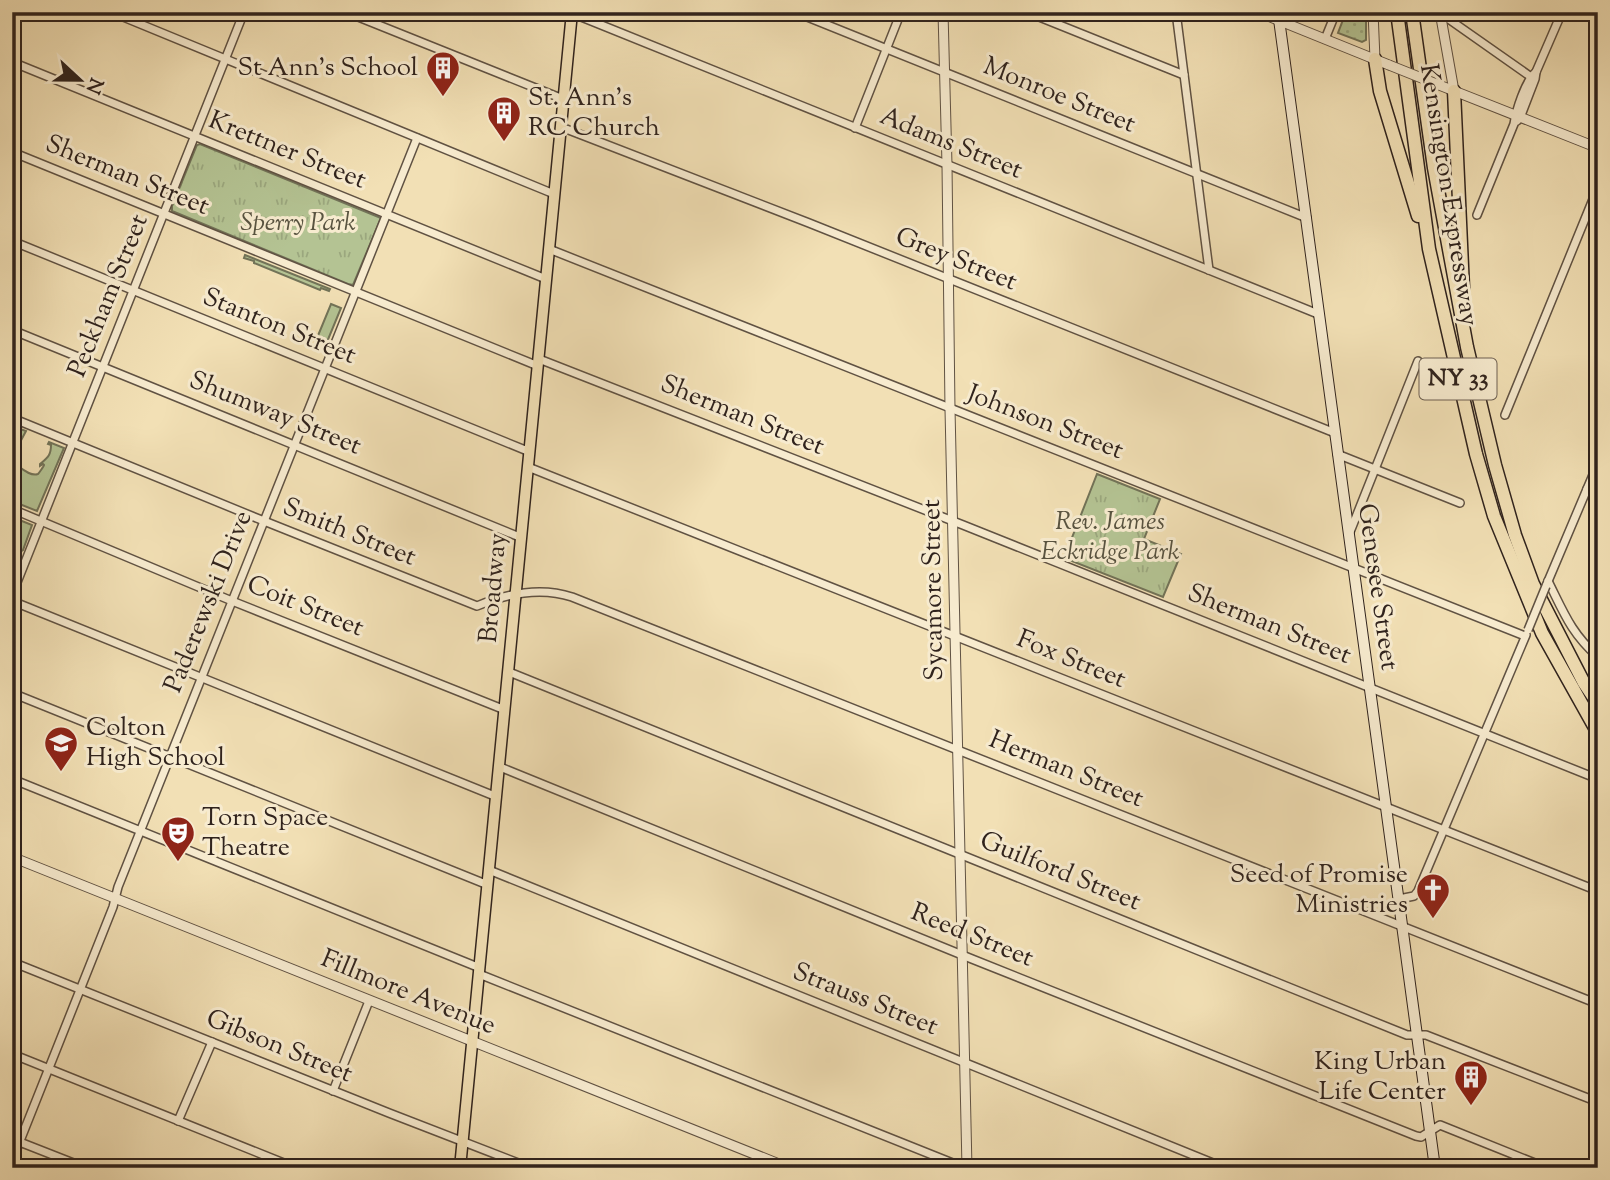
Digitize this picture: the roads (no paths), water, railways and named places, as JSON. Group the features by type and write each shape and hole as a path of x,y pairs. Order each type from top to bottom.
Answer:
{"highway":[{"name":"Kensington Expressway","path":"1396,12 1429,249 1476,454 1494,516 1542,633 1598,733"},
{"name":"Kensington Expressway","path":"1412,12 1434,168 1467,347 1495,465 1515,535 1533,584 1584,683 1598,704"},
{"path":"1374,58 1384,103 1429,249"},
{"path":"1454,91 1467,347"}],"main road":[{"name":"Broadway","path":"460,1168 571,13"},
{"name":"Genesee Street","path":"1279,16 1435,1168"}],"street":[{"path":"111,12 554,194"},
{"name":"Peckham Street","path":"12,595 244,12"},
{"path":"346,12 563,99"},
{"name":"Monroe Street","path":"795,12 1307,218"},
{"path":"855,128 901,12"},
{"name":"Sycamore Street","path":"943,12 966,1168"},
{"path":"1027,12 1184,75"},
{"path":"1176,12 1209,270"},
{"path":"1258,12 1279,16 1325,39 1517,119 1598,148"},
{"path":"1325,39 1336,12"},
{"path":"1373,12 1374,58"},
{"path":"1477,215 1562,12"},
{"path":"1584,12 1598,22"},
{"name":"Adams Street","path":"571,13 1318,314"},
{"path":"1440,13 1454,91"},
{"path":"1440,13 1534,76"},
{"name":"Krettner Street","path":"12,62 546,279"},
{"name":"Grey Street","path":"561,127 1335,433"},
{"name":"Paderewski Drive","path":"12,1161 16,1140 48,1069 169,757 417,138"},
{"name":"Sherman Street","path":"12,152 355,292 953,521 1593,777"},
{"path":"1504,415 1598,187"},
{"name":"Stanton Street","path":"12,241 530,452"},
{"name":"Johnson Street","path":"549,249 1353,568 1526,633"},
{"name":"Shumway Street","path":"12,330 522,538"},
{"path":"1349,536 1418,361"},
{"name":"Smith Street","path":"12,418 477,606 501,597 516,595"},
{"path":"1337,454 1460,503"},
{"path":"1399,899 1416,894 1598,463"},
{"name":"Fox Street","path":"528,467 1598,891"},
{"path":"1587,489 1598,494"},
{"name":"Coit Street","path":"12,509 232,601 505,710"},
{"path":"1547,583 1571,628 1598,657"},
{"name":"Herman Street","path":"516,595 552,593 572,597 1598,1004"},
{"path":"12,601 497,797"},
{"name":"Guilford Street","path":"509,672 1407,1035 1426,1035 1598,1102"},
{"path":"12,693 488,885"},
{"name":"Reed Street","path":"500,767 1416,1136 1421,1137 1440,1125 1547,1168"},
{"path":"12,779 966,1168"},
{"name":"Fillmore Avenue","path":"12,857 789,1168"},
{"name":"Strauss Street","path":"489,870 1225,1168"},
{"name":"Gibson Street","path":"12,962 531,1168"},
{"path":"333,1091 369,1001"},
{"path":"178,1121 212,1042"},
{"path":"12,1054 296,1168"},
{"path":"16,1140 86,1168"}],"place":[{"name":"St Ann's School","path":"443,98"},
{"name":"St. Ann's RC Church","path":"504,143"},
{"name":"Colton High School","path":"61,773"},
{"name":"Torn Space Theatre","path":"178,863"},
{"name":"Seed of Promise Ministries","path":"1433,920"},
{"name":"King Urban Life Center","path":"1471,1107"}],"park label":[{"name":"Sperry Park","path":"298,223"},
{"name":"Rev. James Eckridge Park","path":"1110,537"}]}
